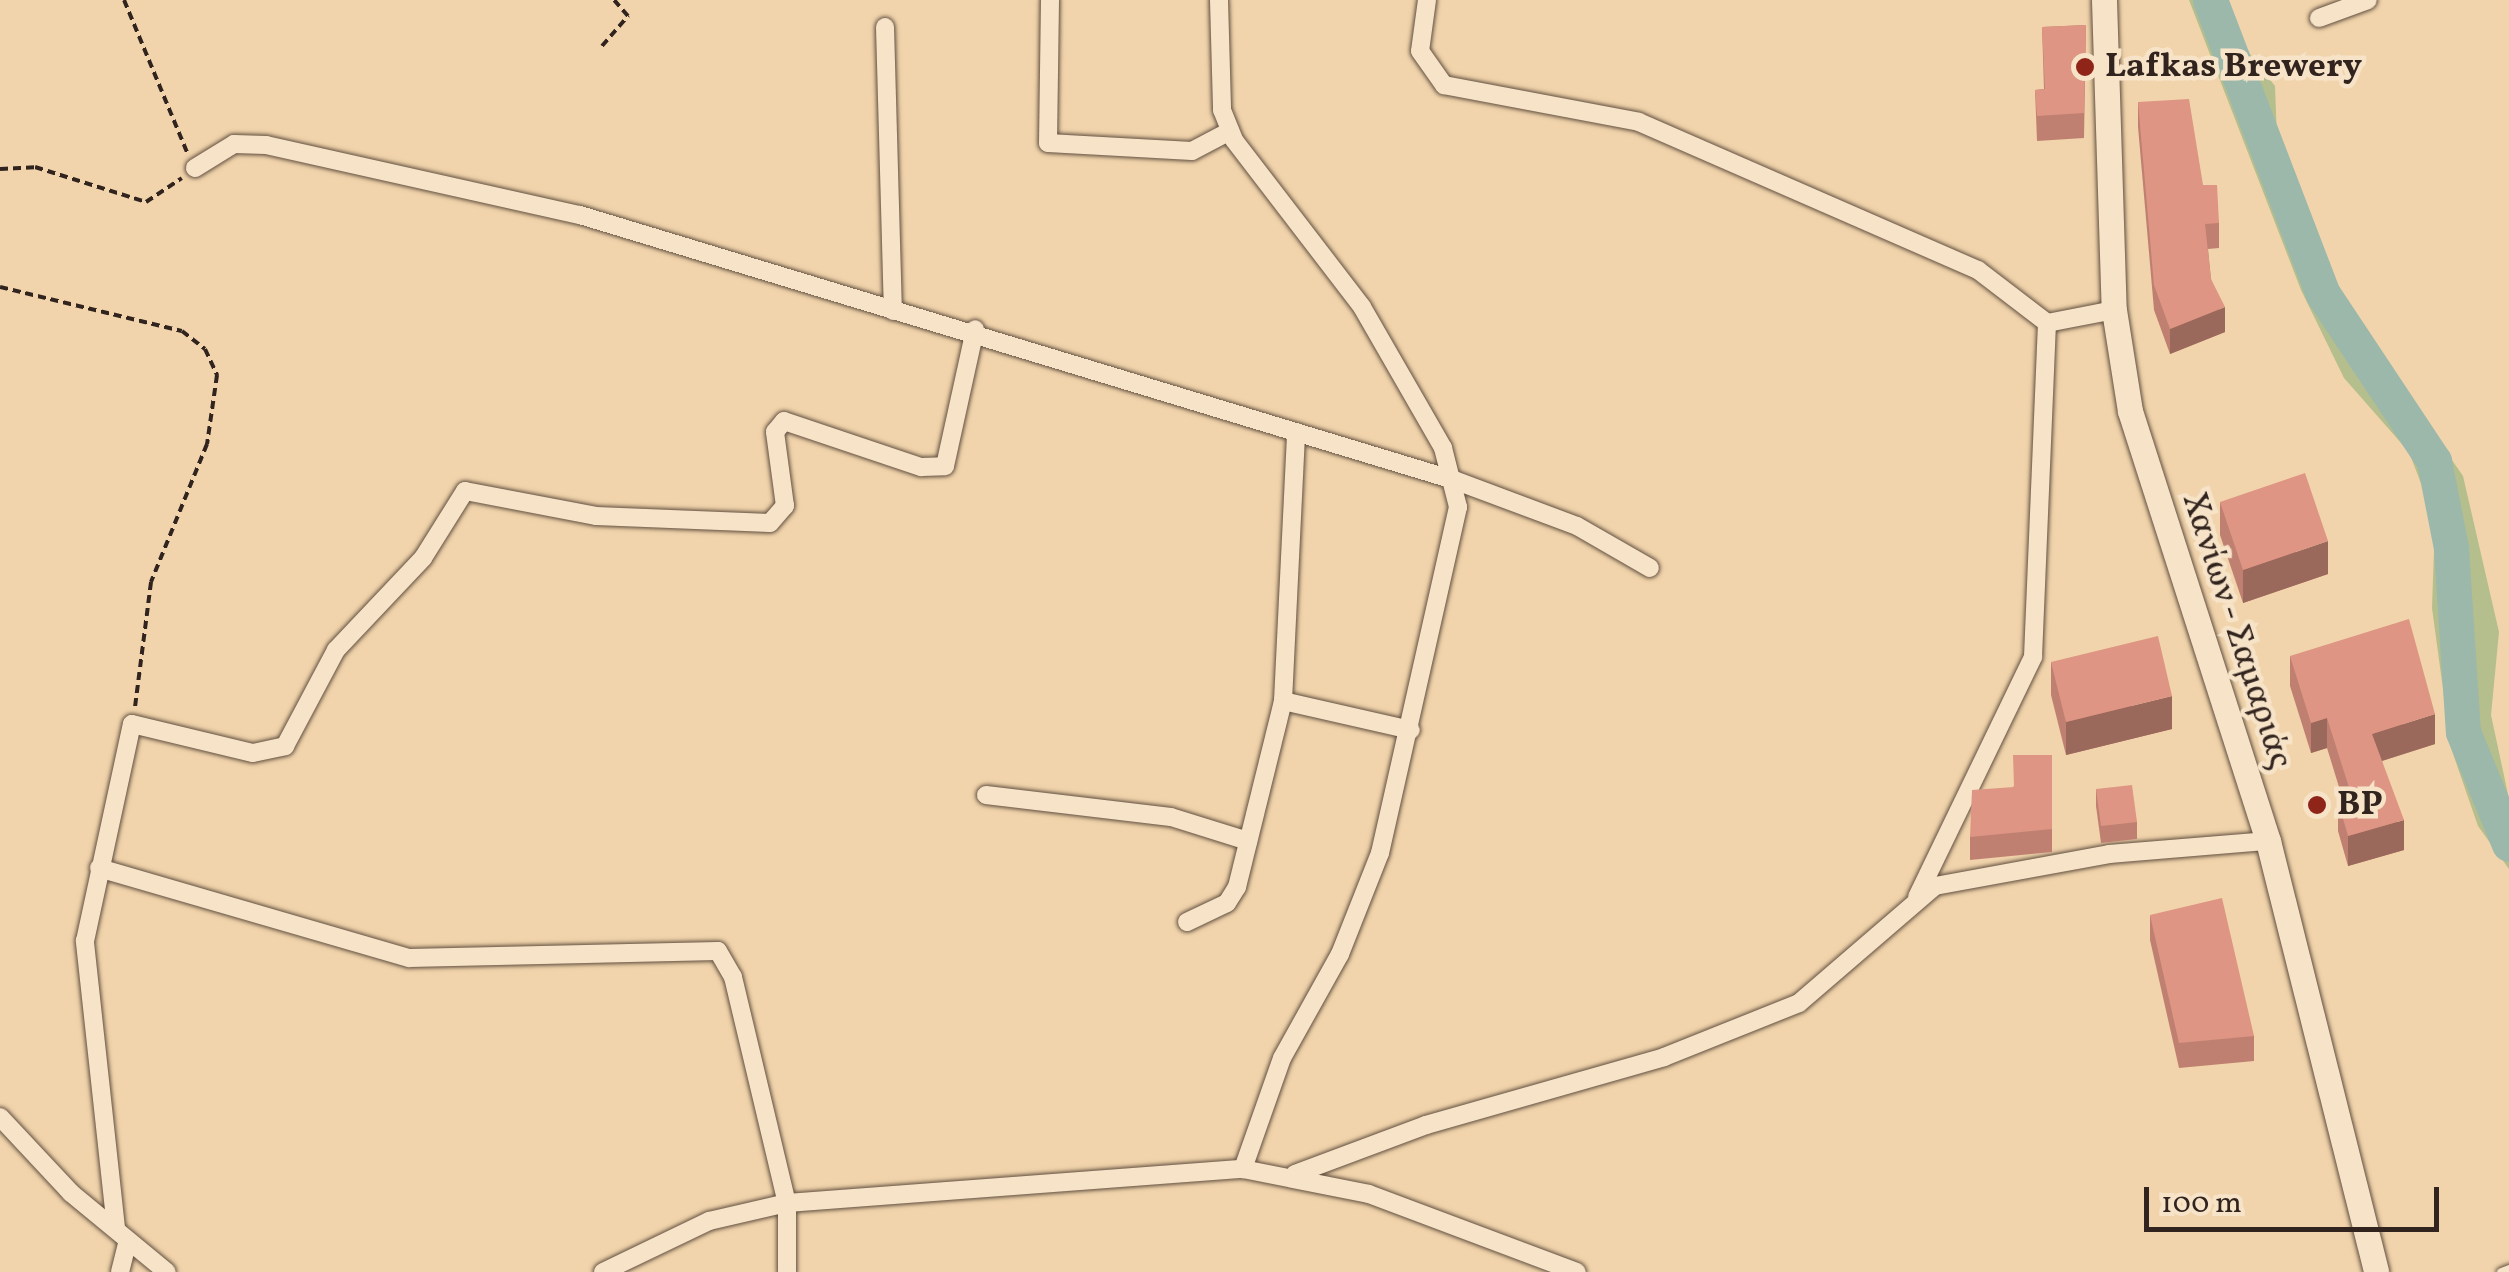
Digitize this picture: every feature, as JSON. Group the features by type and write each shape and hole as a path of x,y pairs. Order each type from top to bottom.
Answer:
{"main road":[{"name":"Χανίων - Σαμαριάς","path":"2104,0 2114,310 2130,411 2268,842 2376,1272"}],"street":[{"path":"1050,0 1048,143 1192,151 1230,131"},
{"path":"1219,0 1230,131 1362,307 1454,480 1455,532 1380,854 1340,954 1282,1058 1243,1170"},
{"path":"1427,0 1420,52 1444,85 1639,122 1822,196 1978,270 2048,323 2114,310"},
{"path":"2320,18 2368,0"},
{"path":"884,27 893,311"},
{"path":"194,168 234,144 266,145 580,215 893,311 975,329 1454,480 1578,526 1650,568"},
{"path":"1296,1174 1426,1125 1664,1057 1799,1003 1917,897 2033,657 2048,323"},
{"path":"120,1272 122,1234 86,980 98,868 132,724 253,753 285,746 336,650 423,558 466,491 596,516 770,523 785,506 775,432 784,421 921,468 945,466 975,329"},
{"path":"1186,922 1227,903 1248,841 1283,701 1296,432"},
{"path":"1283,701 1411,730"},
{"path":"986,795 1171,817 1248,841"},
{"path":"1917,897 2008,868 2268,842"},
{"path":"98,868 409,958 718,951 733,977 787,1203 786,1272"},
{"path":"0,1116 167,1272"},
{"path":"602,1272 709,1221 787,1203 1243,1170 1296,1174 1577,1272"}],"lane":[{"path":"2501,1272 2509,1269"}],"path":[{"path":"0,169 35,167 146,202 194,168 124,0"},
{"path":"602,46 628,16 614,0"},
{"path":"0,286 182,331 205,349 217,375 206,444 151,582 132,724"}],"green space":[{"path":"2189,0 2224,0 2235,35 2275,86 2277,139 2347,308 2463,476 2499,632 2491,715 2509,799 2509,869 2478,826 2451,748 2432,608 2435,520 2409,452 2344,378 2301,290"}],"building":[{"path":"2086,25 2084,113 2037,116 2035,90 2045,89 2042,27"},
{"path":"2189,99 2203,185 2217,185 2219,223 2205,224 2211,279 2225,307 2170,329 2154,285 2138,102"},
{"path":"2305,473 2328,541 2243,570 2220,502"},
{"path":"2409,619 2435,714 2372,734 2404,820 2348,836 2338,801 2352,797 2327,718 2311,723 2290,656"},
{"path":"2158,636 2172,696 2066,722 2051,662"},
{"path":"2013,755 2052,755 2052,829 1970,837 1972,790 2014,787"},
{"path":"2132,785 2137,822 2101,826 2096,789"},
{"path":"2222,898 2254,1036 2179,1043 2150,915"}],"waterway":[{"path":"2210,0 2323,294 2434,461 2451,548 2463,732 2509,844"}],"place":[{"name":"Lafkas Brewery","path":"2085,67"},
{"name":"BP","path":"2317,805"}]}
